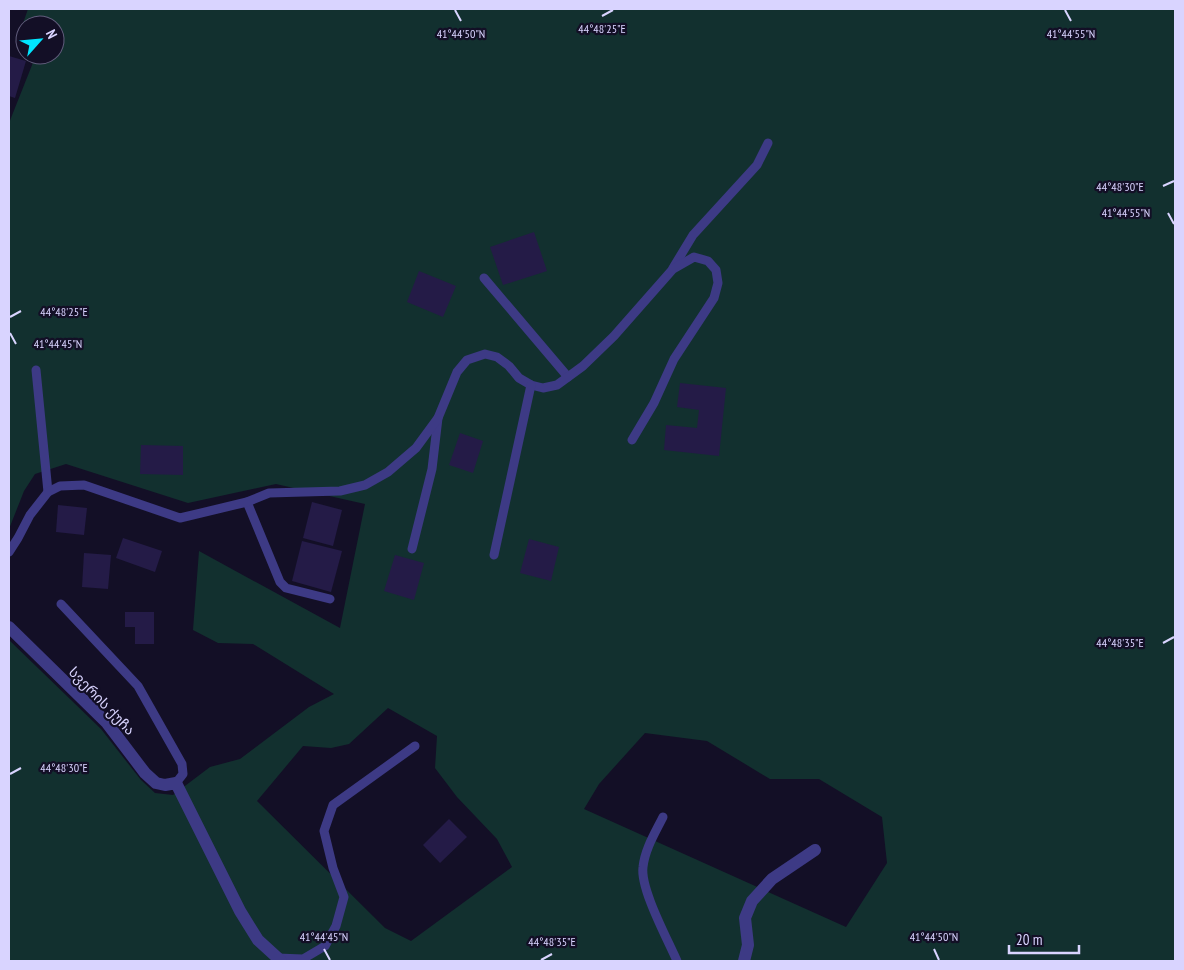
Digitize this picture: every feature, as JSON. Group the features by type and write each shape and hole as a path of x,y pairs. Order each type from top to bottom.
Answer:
{"street":[{"name":"სვერის ქუჩა","path":"9,627 107,723 144,773 156,783 165,785 176,783"},
{"path":"176,783 240,911 258,940 279,960"},
{"path":"744,961 748,945 745,918 752,901 772,879 815,850"}],"lane":[{"path":"9,552 30,515 48,492 60,486 84,485 180,518 247,502 269,493 340,491 365,485 388,472 416,448 438,418 457,372 467,360 485,354 496,357 509,366 519,378 531,385 543,388 557,385 583,366 614,336 673,269 693,235 757,165 768,143"},
{"path":"632,440 654,403 674,359 714,298 718,283 716,270 708,261 694,257 673,269"},
{"path":"484,278 568,377"},
{"path":"36,370 48,492"},
{"path":"494,555 531,385"},
{"path":"412,549 432,469 438,418"},
{"path":"247,502 280,582 286,588 330,599"},
{"path":"62,604 138,686 182,764 183,774 176,783"},
{"path":"279,960 303,958 325,946 336,926 344,896 333,868 324,831 333,805 415,746"},
{"path":"663,817 649,845 643,868 648,895 677,961"}],"green space":[{"path":"28,9 1175,9 1175,961 9,961 9,640 101,729 141,780 155,793 173,795 210,767 240,759 309,707 334,694 253,644 218,643 193,630 199,551 340,628 365,504 276,484 188,503 66,464 35,474 24,491 9,529 9,123 32,65 65,65 65,15 26,15","holes":["388,708 437,736 435,768 457,797 497,839 512,867 411,941 385,928 257,801 303,746 331,748 349,744","645,733 707,741 770,779 819,779 882,817 887,863 846,927 584,809 599,784"]}],"building":[{"path":"9,56 15,58 15,65 25,65 15,98 9,96"},
{"path":"534,232 547,271 503,285 490,247"},
{"path":"419,271 456,286 443,317 407,302"},
{"path":"680,383 726,388 719,456 664,450 666,425 697,428 699,410 677,407"},
{"path":"460,433 483,441 473,473 449,465"},
{"path":"141,445 183,446 183,475 140,474"},
{"path":"312,502 342,510 333,546 303,538"},
{"path":"58,505 87,508 84,535 56,532"},
{"path":"123,538 162,551 155,572 116,558"},
{"path":"529,539 559,547 551,581 520,573"},
{"path":"302,541 342,551 331,592 292,581"},
{"path":"84,553 111,555 108,589 82,587"},
{"path":"395,555 424,563 414,600 384,591"},
{"path":"125,612 154,612 154,644 135,644 135,627 125,627"},
{"path":"449,819 467,837 440,863 423,845"}]}
